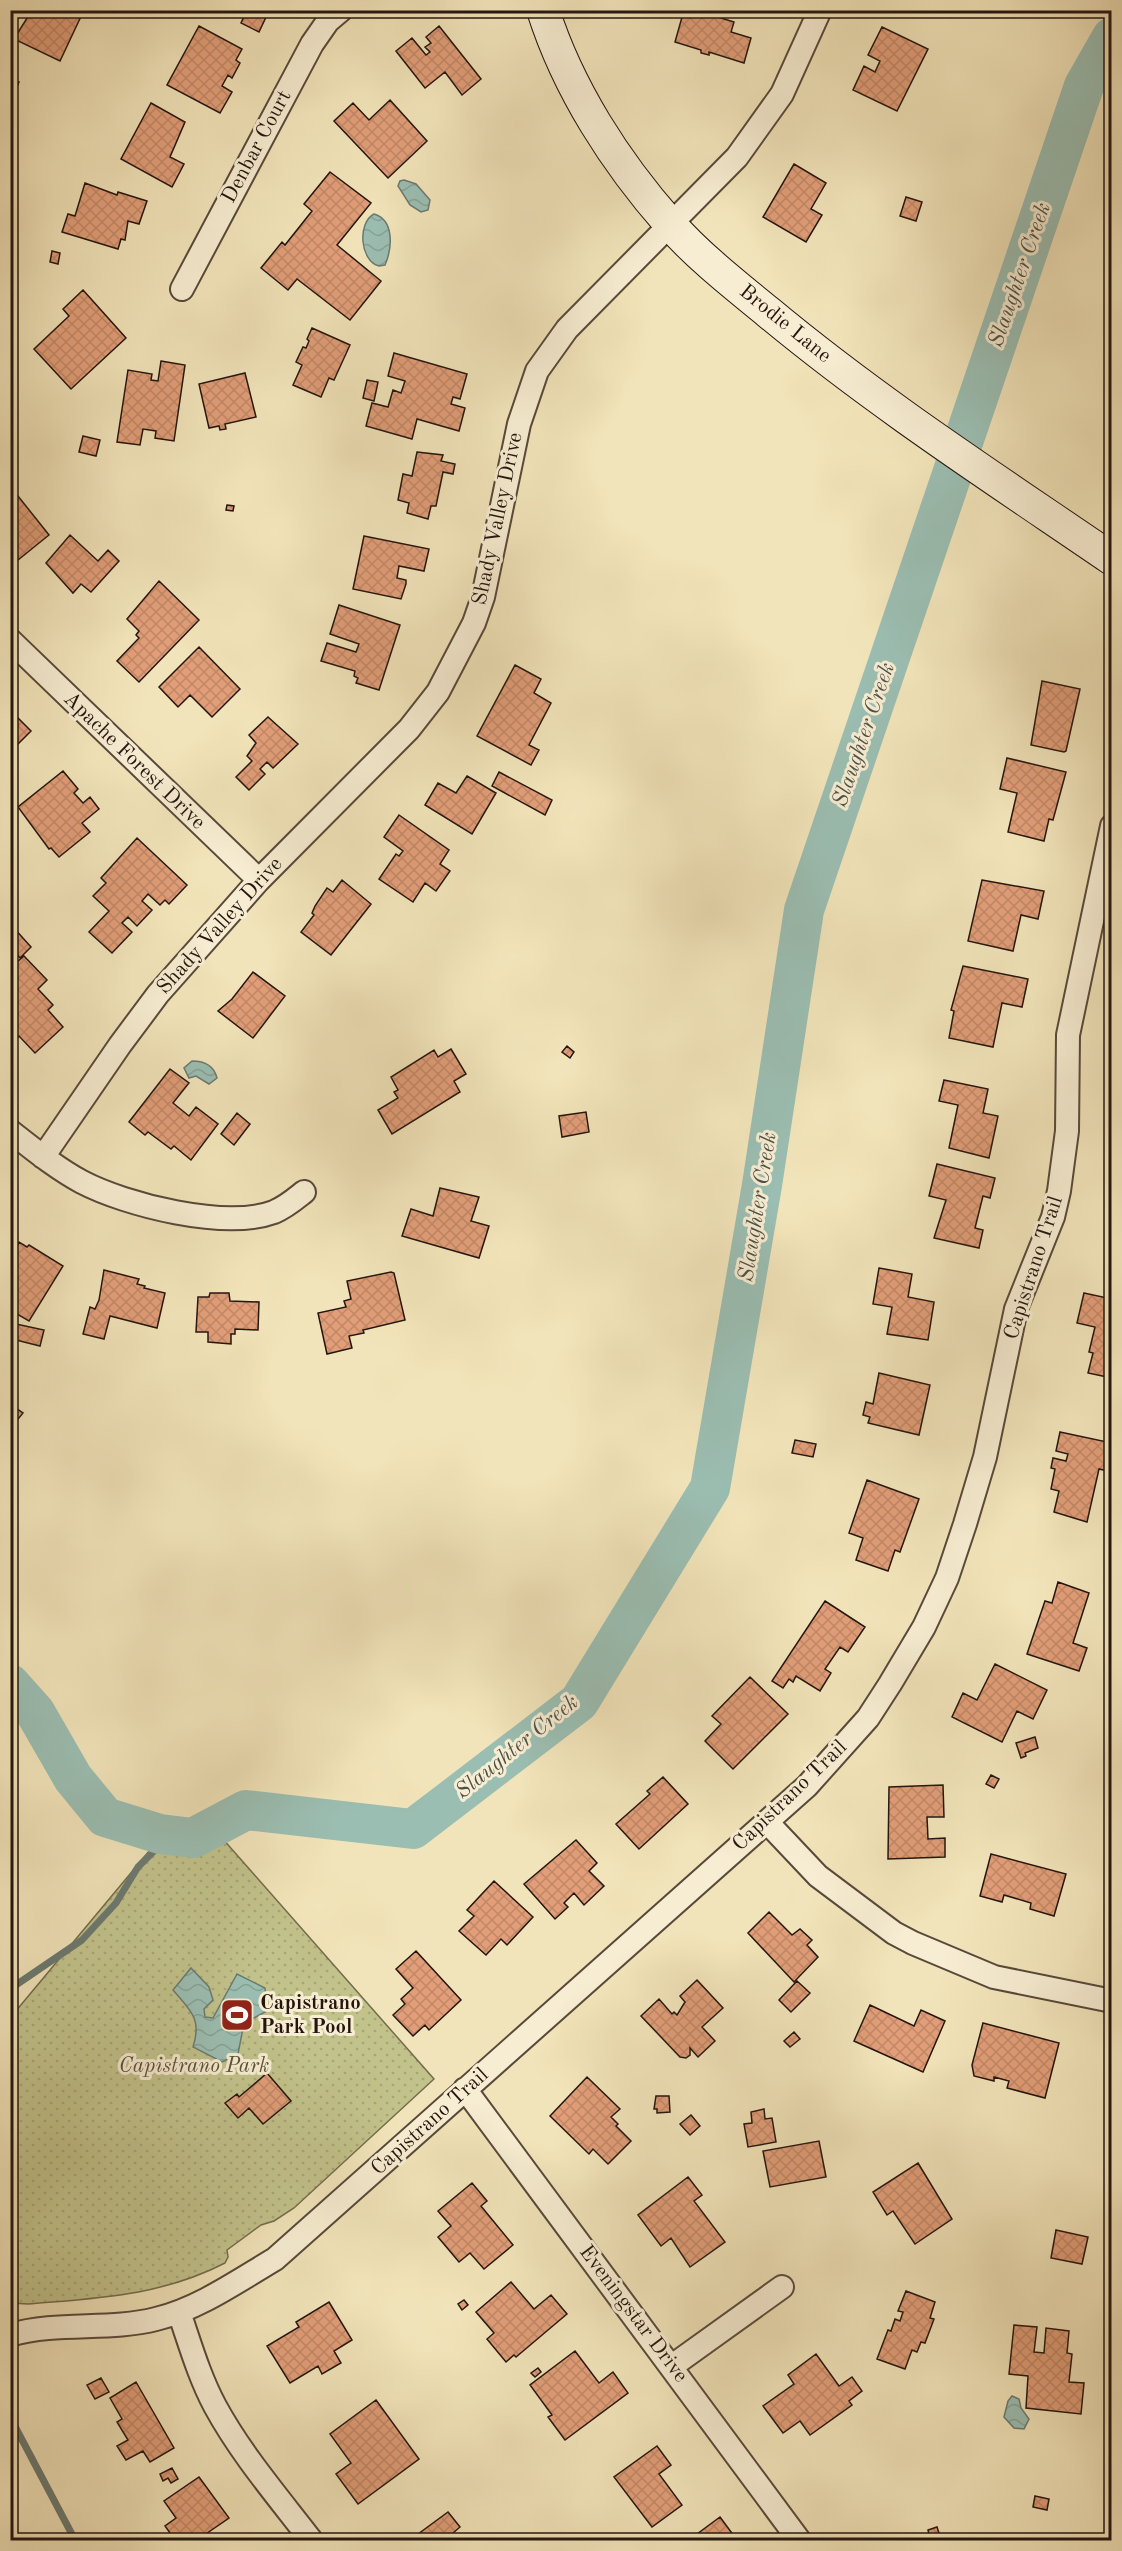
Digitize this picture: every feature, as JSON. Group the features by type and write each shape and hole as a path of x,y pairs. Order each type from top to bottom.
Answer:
{"main road":[{"name":"Brodie Lane","path":"543,10 565,66 583,101 619,160 671,226 812,348 1003,485 1112,559"}],"street":[{"name":"Denbar Court","path":"182,289 312,44 327,21 341,10"},
{"name":"Shady Valley Drive","path":"43,1157 158,994 259,880 409,729 438,692 474,623 483,597 519,424 537,371 567,329 737,157 764,123 782,94 820,10"},
{"name":"Apache Forest Drive","path":"10,640 259,880"},
{"name":"Capistrano Trail","path":"10,2335 48,2328 133,2323 179,2312 275,2259 807,1786 868,1718 924,1628 951,1567 985,1457 1016,1310 1053,1217 1067,1131 1068,1035 1112,825"},
{"path":"10,1131 43,1157 82,1182 119,1197 196,1216 240,1217 271,1213 288,1205 304,1192"},
{"path":"766,1822 818,1876 894,1933 913,1943 994,1977 1112,2001"},
{"name":"Eveningstar Drive","path":"465,2089 672,2366 799,2541"},
{"path":"672,2366 782,2287"},
{"path":"179,2312 200,2373 216,2407 243,2450 311,2541"}],"green space":[{"name":"Capistrano Park","path":"160,1838 222,1838 434,2079 294,2208 274,2221 261,2225 227,2250 228,2257 225,2263 177,2282 129,2294 28,2304 11,2303 10,2018"}],"water":[{"path":"400,181 416,184 430,200 428,210 421,212 410,205 398,186"},
{"path":"374,214 386,222 390,236 385,265 379,266 368,257 363,242 365,225"},
{"path":"192,1061 208,1065 214,1070 217,1078 209,1084 196,1076 189,1078 184,1068"},
{"name":"Capistrano Park Pool","path":"191,1968 209,1987 213,2000 204,2009 205,2017 213,2018 237,1974 265,1988 267,2011 244,2023 238,2054 222,2062 193,2047 196,2029 193,2016 173,1990"},
{"path":"1012,2396 1019,2399 1021,2408 1029,2419 1024,2429 1014,2428 1004,2417 1008,2401"}],"building":[{"path":"32,10 84,10 60,61 14,39"},
{"path":"247,10 275,10 273,15 268,13 259,32 241,23"},
{"path":"684,10 695,10 734,22 731,32 751,38 744,63 709,52 709,55 701,53 701,50 675,42"},
{"path":"199,26 242,49 236,60 240,63 232,78 228,75 222,86 232,92 220,113 167,85"},
{"path":"439,26 481,79 462,95 445,72 425,88 396,51 412,38 426,55 430,52 425,47 431,43 426,37"},
{"path":"882,27 928,49 897,111 853,90 864,66 875,72 880,61 868,55"},
{"path":"10,79 19,82 10,105"},
{"path":"390,100 427,141 388,178 334,121 353,103 369,120"},
{"path":"151,103 185,122 170,157 184,164 172,187 121,159"},
{"path":"794,164 826,183 811,209 822,215 806,242 763,217"},
{"path":"330,172 371,203 337,245 381,281 350,320 297,279 288,290 261,268 282,242 285,245 312,211 304,204"},
{"path":"85,183 117,195 118,192 147,201 139,224 128,221 125,240 121,239 118,249 62,232 68,214 75,216"},
{"path":"906,197 922,202 916,221 900,216"},
{"path":"52,251 60,253 58,264 50,262"},
{"path":"83,290 126,338 71,389 34,349 69,316 63,309"},
{"path":"312,328 350,345 334,380 329,378 321,397 293,385 302,365 296,362 303,347 306,348"},
{"path":"394,353 467,374 460,399 453,397 451,404 465,408 459,431 417,419 412,439 366,426 372,403 388,407 393,390 401,393 405,381 388,376"},
{"path":"161,361 185,365 174,441 155,438 156,431 143,429 140,445 117,442 128,370 152,374 151,380 158,381"},
{"path":"245,373 256,417 225,424 226,429 220,430 219,426 209,428 199,384"},
{"path":"367,380 378,382 374,401 363,398"},
{"path":"83,436 100,440 96,456 79,452"},
{"path":"417,452 443,455 441,461 455,464 453,474 443,472 436,506 431,506 428,519 407,513 409,503 398,500 403,474 412,476"},
{"path":"10,486 49,535 13,564 10,561"},
{"path":"227,505 234,506 233,511 226,510"},
{"path":"70,535 98,561 108,550 119,561 91,592 81,584 73,593 46,563"},
{"path":"364,536 429,549 424,571 399,566 397,578 406,580 401,599 353,589"},
{"path":"159,581 199,620 139,682 117,661 139,638 136,635 139,631 127,619"},
{"path":"339,605 400,625 379,690 356,683 358,678 354,676 355,671 321,661 327,643 356,652 359,644 330,634"},
{"path":"199,647 240,689 212,717 190,695 178,707 159,687"},
{"path":"515,665 541,679 534,693 551,703 529,745 539,750 531,765 477,736"},
{"path":"1042,681 1080,689 1064,752 1031,745"},
{"path":"10,710 31,731 10,752"},
{"path":"268,717 298,744 273,768 267,762 260,769 265,774 249,790 236,777 252,761 247,756 256,743 249,735"},
{"path":"1007,758 1066,772 1053,820 1049,819 1044,841 1008,832 1017,793 1000,789"},
{"path":"63,771 78,789 74,793 83,803 90,797 99,809 82,823 90,832 59,857 51,848 49,849 18,807"},
{"path":"499,772 552,800 545,815 492,786"},
{"path":"467,776 496,793 472,834 425,805 438,783 456,793"},
{"path":"399,815 449,850 440,864 450,871 436,891 425,883 413,902 379,879 396,854 399,856 403,851 384,837"},
{"path":"137,838 187,885 169,904 165,900 160,905 148,894 142,901 152,910 137,926 128,917 122,923 132,932 112,953 89,932 109,911 93,896 106,883 101,878"},
{"path":"342,880 371,904 331,955 301,932 314,915 312,913 315,906 327,888 333,892"},
{"path":"982,880 1044,891 1038,919 1021,915 1013,951 968,941"},
{"path":"13,927 31,947 20,958 10,947 10,929"},
{"path":"24,956 47,980 38,989 53,1005 48,1010 63,1027 35,1053 19,1036 15,1040 10,1035 10,968"},
{"path":"963,966 1028,979 1022,1007 1002,1003 993,1047 949,1038 954,1011 951,1010"},
{"path":"253,972 285,996 253,1038 218,1011 232,999"},
{"path":"567,1046 574,1052 570,1058 562,1052"},
{"path":"451,1049 466,1074 454,1081 460,1092 392,1134 378,1110 398,1098 394,1092 398,1090 391,1077 434,1050 438,1057"},
{"path":"170,1069 189,1083 173,1103 189,1116 196,1107 218,1124 191,1160 174,1146 171,1149 148,1132 145,1135 129,1122"},
{"path":"944,1080 988,1089 983,1113 998,1116 989,1158 949,1148 958,1105 939,1101"},
{"path":"586,1112 589,1132 562,1137 559,1116"},
{"path":"237,1113 250,1124 234,1145 221,1134"},
{"path":"937,1164 995,1178 990,1198 983,1196 975,1228 983,1230 979,1248 934,1238 946,1200 929,1196"},
{"path":"440,1188 479,1197 471,1221 489,1226 479,1258 402,1236 411,1209 433,1216"},
{"path":"1112,1220 1112,1238 1108,1238"},
{"path":"10,1242 17,1246 19,1242 27,1247 29,1245 63,1266 29,1321 10,1310 13,1301 10,1295 15,1288 10,1285"},
{"path":"879,1268 912,1274 908,1297 934,1302 928,1340 887,1334 892,1307 873,1304"},
{"path":"104,1270 139,1279 137,1284 145,1286 144,1288 165,1293 157,1328 110,1316 104,1339 83,1334 90,1307 95,1309 99,1300"},
{"path":"394,1273 405,1320 363,1330 364,1333 349,1336 352,1348 327,1354 318,1313 346,1307 344,1301 351,1299 347,1281"},
{"path":"210,1293 229,1293 230,1301 259,1302 258,1330 235,1329 235,1334 231,1334 231,1344 208,1342 208,1332 196,1332 198,1297 209,1297"},
{"path":"1084,1293 1112,1299 1112,1378 1088,1373 1093,1353 1089,1352 1095,1327 1077,1323"},
{"path":"16,1324 44,1330 40,1346 12,1339"},
{"path":"879,1373 930,1385 919,1435 868,1423 870,1417 863,1415 866,1402 873,1404"},
{"path":"10,1404 23,1413 10,1429"},
{"path":"1060,1432 1112,1443 1112,1472 1099,1469 1087,1522 1054,1512 1059,1491 1051,1489 1055,1469 1051,1468 1053,1458 1066,1461 1068,1454 1056,1451"},
{"path":"795,1440 816,1444 813,1457 792,1453"},
{"path":"867,1480 919,1499 900,1552 895,1550 888,1571 856,1560 863,1538 849,1533"},
{"path":"1058,1582 1089,1593 1073,1643 1087,1648 1079,1671 1027,1654 1045,1601 1052,1603"},
{"path":"825,1601 865,1627 848,1652 840,1647 825,1669 831,1673 820,1691 796,1676 793,1682 789,1679 783,1688 772,1681"},
{"path":"995,1664 1047,1690 1033,1719 1017,1711 1002,1742 952,1717 963,1693 977,1700"},
{"path":"750,1677 788,1714 733,1769 705,1741 721,1724 712,1716"},
{"path":"1035,1737 1038,1748 1025,1753 1026,1756 1021,1758 1016,1743"},
{"path":"991,1775 999,1779 994,1788 986,1784"},
{"path":"663,1777 688,1804 639,1849 616,1824 650,1794 647,1791"},
{"path":"943,1785 944,1817 927,1817 928,1839 945,1838 945,1857 888,1859 889,1787"},
{"path":"576,1840 597,1863 589,1871 604,1886 584,1905 574,1893 564,1903 568,1907 555,1919 524,1884"},
{"path":"991,1854 1066,1874 1054,1916 1030,1909 1031,1903 1004,1895 1002,1902 980,1896"},
{"path":"494,1881 533,1917 507,1945 501,1939 486,1955 459,1931 474,1916 467,1910"},
{"path":"769,1912 792,1935 800,1929 812,1940 807,1945 818,1957 794,1982 748,1933"},
{"path":"416,1951 461,2000 429,2030 425,2025 413,2036 393,2015 405,2004 401,1999 413,1988 396,1969"},
{"path":"697,1980 723,2008 702,2027 715,2041 698,2057 690,2048 690,2055 686,2058 680,2057 641,2016 659,1999 672,2014 674,2012 677,2015 685,2002 680,1996"},
{"path":"797,1981 810,1993 791,2012 779,2000"},
{"path":"870,2005 914,2026 921,2010 945,2021 923,2072 854,2041"},
{"path":"983,2023 1059,2043 1045,2098 1007,2088 1009,2081 994,2077 994,2081 974,2076 972,2065"},
{"path":"794,2032 800,2039 790,2047 784,2041"},
{"path":"267,2073 291,2101 263,2124 249,2108 238,2118 225,2103 237,2094 239,2097"},
{"path":"587,2077 620,2109 611,2117 618,2124 616,2126 631,2141 608,2164 593,2149 589,2154 550,2116"},
{"path":"656,2096 669,2096 670,2112 657,2113 657,2109 654,2109"},
{"path":"764,2109 765,2119 772,2118 776,2142 748,2147 744,2124 752,2123 751,2112"},
{"path":"691,2115 700,2126 690,2135 680,2124"},
{"path":"819,2141 826,2177 770,2187 763,2151"},
{"path":"918,2163 952,2219 915,2244 893,2211 887,2215 873,2192"},
{"path":"688,2177 702,2195 694,2201 725,2242 690,2267 671,2238 661,2246 638,2215"},
{"path":"472,2183 487,2201 481,2206 513,2245 484,2269 470,2253 459,2262 438,2237 451,2226 438,2211"},
{"path":"1056,2230 1088,2237 1082,2264 1051,2258"},
{"path":"511,2282 534,2309 551,2295 567,2314 516,2357 514,2355 506,2362 487,2339 494,2333 476,2312"},
{"path":"906,2291 935,2302 930,2318 934,2319 925,2343 921,2342 917,2352 912,2350 905,2369 877,2359 888,2330 891,2331 895,2319 900,2321 903,2312 898,2311"},
{"path":"464,2300 468,2305 462,2310 458,2304"},
{"path":"329,2302 352,2340 334,2351 341,2363 322,2374 318,2366 290,2383 267,2346 299,2327 296,2322"},
{"path":"1014,2325 1037,2327 1034,2352 1044,2353 1046,2328 1069,2331 1067,2353 1072,2354 1069,2382 1084,2383 1081,2414 1026,2408 1028,2376 1009,2374"},
{"path":"575,2351 599,2383 613,2372 628,2393 565,2440 548,2417 552,2415 530,2385"},
{"path":"816,2354 839,2386 852,2377 862,2391 849,2401 852,2405 810,2435 800,2421 783,2433 763,2406 794,2384 788,2375"},
{"path":"538,2368 541,2372 535,2377 531,2373"},
{"path":"101,2378 109,2392 95,2399 87,2385"},
{"path":"136,2382 174,2448 150,2462 143,2451 126,2460 117,2446 128,2440 117,2422 122,2419 110,2398"},
{"path":"376,2400 419,2459 358,2504 336,2474 351,2463 330,2434"},
{"path":"657,2446 671,2465 659,2474 682,2505 652,2527 614,2477"},
{"path":"172,2468 178,2479 171,2483 168,2478 163,2481 160,2474"},
{"path":"199,2477 229,2518 197,2540 192,2538 175,2540 165,2526 176,2518 164,2501"},
{"path":"1035,2496 1049,2499 1047,2510 1033,2507"},
{"path":"448,2512 460,2527 453,2533 458,2540 410,2540"},
{"path":"720,2517 734,2536 733,2540 689,2540"},
{"path":"937,2527 940,2536 930,2539 928,2530"}],"waterway":[{"name":"Slaughter Creek","path":"10,1684 35,1712 73,1778 105,1817 160,1834 193,1838 246,1810 413,1829 579,1702 710,1488 762,1185 804,910 1084,86 1112,37"},
{"path":"10,1989 82,1940 116,1903 138,1867 157,1848 177,1836"},
{"path":"10,2417 75,2540"}],"place":[{"name":"Capistrano Park Pool","path":"237,2015"}]}
